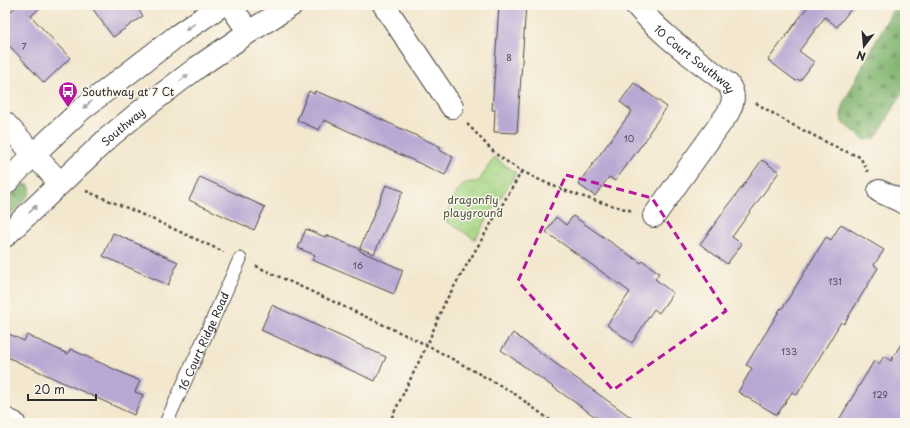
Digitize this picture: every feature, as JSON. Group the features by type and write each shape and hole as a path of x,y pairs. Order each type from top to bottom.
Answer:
{"street":[{"path":"5,184 34,154 82,109 178,35 222,5"},
{"path":"230,5 249,32"},
{"name":"Southway","path":"5,236 108,138 148,105 198,67 292,5"},
{"path":"384,5 452,107"},
{"name":"10 Court Southway","path":"636,5 659,31 728,84 732,90 734,98 728,113 654,216"},
{"path":"5,123 60,183"},
{"path":"879,191 905,203"},
{"path":"5,420 14,423"}],"lane":[{"name":"16 Court Ridge Road","path":"166,423 240,259"}],"path":[{"path":"732,90 788,123 840,149 860,157 879,191"},
{"path":"452,107 498,156 522,171 550,184 595,201 654,216"},
{"path":"389,423 427,345 445,302 522,171"},
{"path":"60,183 89,192 132,210 427,345 512,392 554,423"}],"highlighted area":[{"path":"566,175 652,198 726,311 613,390 518,281"}],"green space":[{"path":"895,5 905,5 905,88 880,132 874,139 865,140 842,122 841,115 845,100"},
{"name":"dragonfly playground","path":"494,157 516,173 475,239 446,221 456,193 465,183 479,181"},
{"path":"24,184 29,185 31,190 30,194 5,220 5,201"}],"building":[{"path":"17,5 43,5 31,16 70,58 44,83 5,41 5,17"},
{"path":"90,5 135,5 143,16 113,37"},
{"path":"499,5 526,5 517,133 494,132 495,110 492,110"},
{"path":"809,5 854,5 837,27 825,17 799,51 814,62 800,81 798,79 796,81 768,60"},
{"path":"634,83 667,107 648,134 649,135 615,181 609,177 595,196 578,184 632,111 620,102"},
{"path":"309,91 314,94 315,91 341,101 441,147 439,150 453,157 445,175 324,120 319,130 297,120"},
{"path":"762,160 779,172 732,237 742,244 727,264 700,244"},
{"path":"200,177 265,207 254,230 189,200"},
{"path":"386,185 403,191 374,254 360,248"},
{"path":"573,216 641,263 643,261 659,273 655,279 673,293 659,313 654,309 632,343 607,325 630,292 546,232 556,217 566,225"},
{"path":"841,224 884,250 874,265 878,268 844,324 841,322 797,395 792,392 777,415 738,392 752,368 746,365 826,237 831,240"},
{"path":"306,229 325,237 326,235 360,249 360,251 403,270 394,294 312,260 315,255 298,248"},
{"path":"113,233 178,262 168,285 103,256"},
{"path":"272,305 386,357 375,381 261,330"},
{"path":"5,332 24,341 27,335 68,354 70,349 140,381 135,392 143,395 134,415 5,356"},
{"path":"513,333 639,423 604,423 501,350"},
{"path":"905,337 905,423 837,423 874,361 879,364 884,356 891,361"}],"place":[{"name":"Southway at 7 Ct","path":"68,108"}]}
